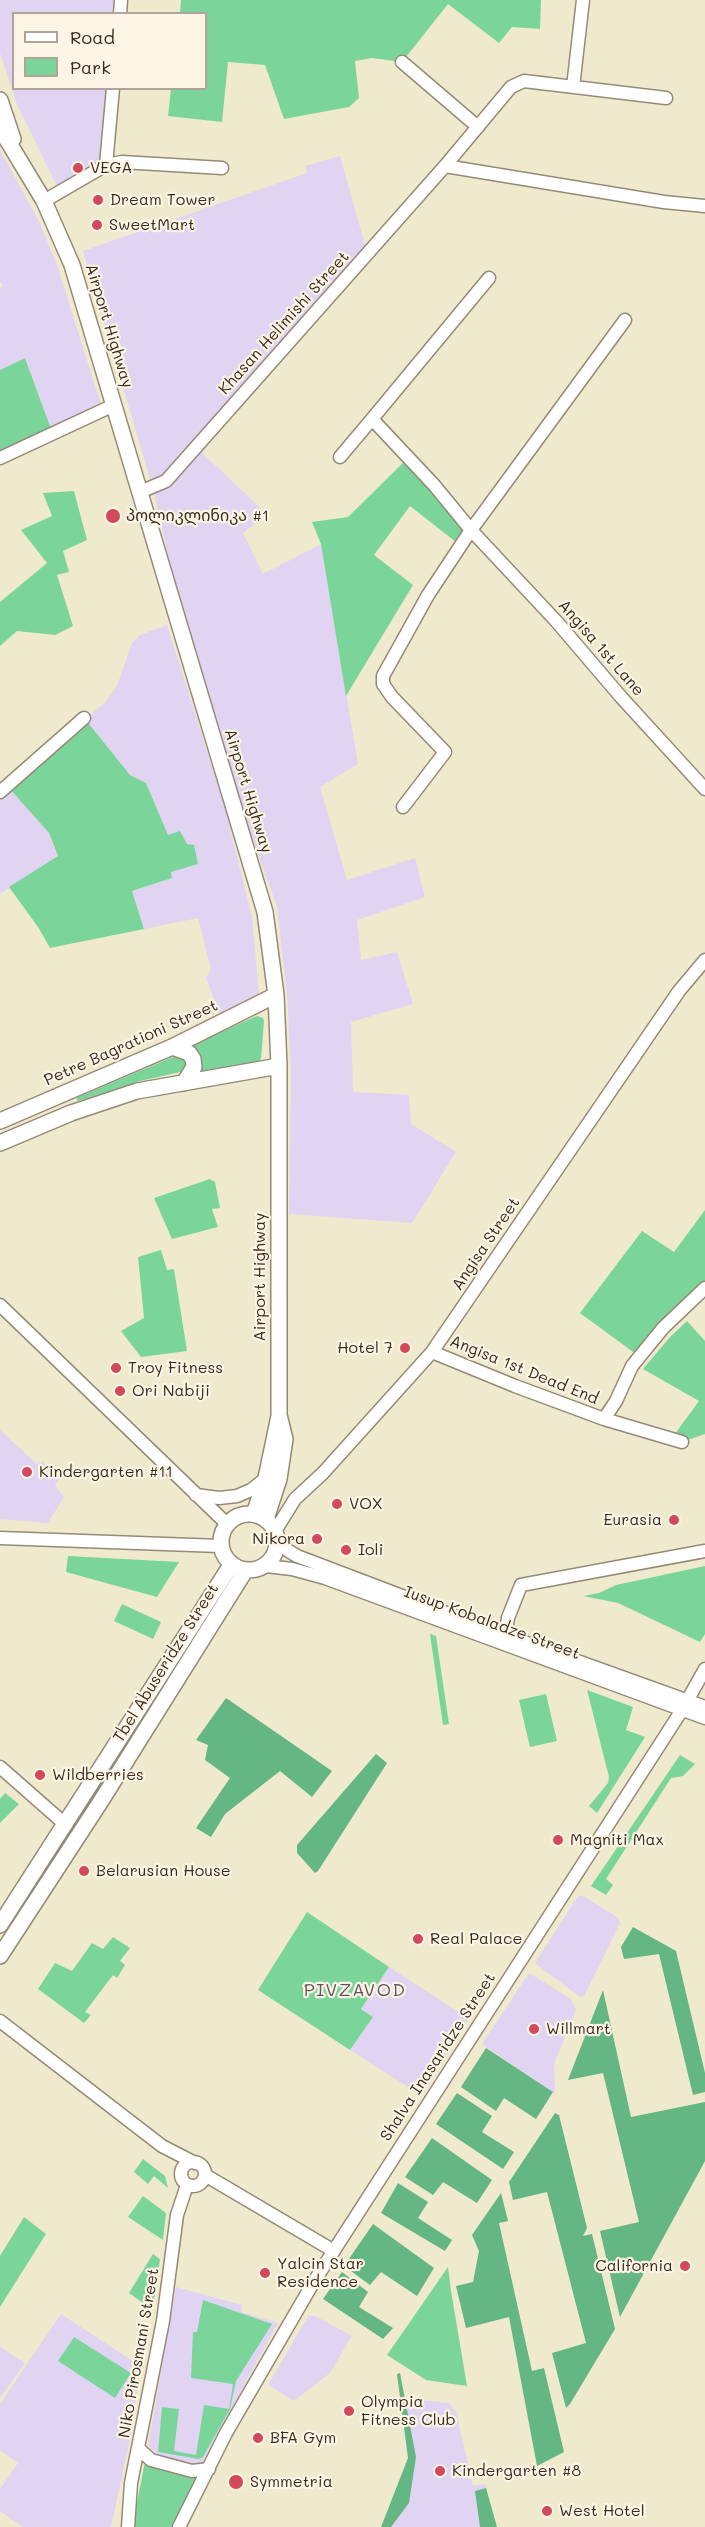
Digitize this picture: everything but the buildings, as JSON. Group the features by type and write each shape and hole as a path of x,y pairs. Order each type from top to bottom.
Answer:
{"main road":[{"name":"Airport Highway","path":"0,100 21,161"},
{"name":"Airport Highway","path":"0,128 44,201 72,265 265,912 276,995 279,1066 279,1414 285,1439 268,1526"},
{"name":"Petre Bagrationi Street","path":"0,1121 172,1047 276,995"},
{"path":"172,1047 189,1053 193,1059 194,1067 184,1083"},
{"path":"0,1143 104,1100 137,1091 279,1066"},
{"name":"Airport Highway","path":"268,1526 266,1478 279,1414"},
{"path":"244,1514 268,1526 273,1558 266,1566 252,1571 238,1568 224,1557 220,1546 222,1533 227,1524 244,1514"},
{"name":"Tbel Abuseridze Street","path":"0,1925 238,1568"},
{"name":"Tbel Abuseridze Street","path":"0,1956 101,1801 238,1568"}],"street":[{"path":"573,87 583,0"},
{"path":"402,62 478,127"},
{"name":"Khasan Helimishi Street","path":"140,492 166,481 446,166 511,87 524,81 666,98"},
{"path":"106,165 113,90"},
{"path":"44,201 106,165 122,162 222,168"},
{"path":"446,166 664,202 705,206"},
{"path":"339,457 489,278"},
{"path":"403,807 445,752 392,697 383,684 383,676 428,595 471,530 625,320"},
{"path":"0,458 114,405"},
{"name":"Angisa 1st Lane","path":"372,419 434,485 471,530 557,622 621,697 705,789"},
{"path":"0,792 84,718"},
{"name":"Angisa Street","path":"268,1526 323,1473 432,1352 679,992 705,960"},
{"name":"Angisa 1st Dead End","path":"604,1419 616,1401 632,1366 663,1329 705,1288"},
{"path":"0,1305 227,1524"},
{"name":"Angisa 1st Dead End","path":"432,1352 604,1419 682,1442"},
{"path":"196,1495 219,1498 237,1496 251,1490 266,1478"},
{"name":"Iusup Kobaladze Street","path":"268,1526 287,1550 297,1556 684,1705 705,1718"},
{"path":"0,1538 220,1546"},
{"path":"505,1635 508,1618 521,1585 705,1551"},
{"name":"Iusup Kobaladze Street","path":"266,1566 292,1569 325,1578 684,1705 705,1707"},
{"name":"Shalva Inasaridze Street","path":"178,2527 226,2433 333,2250 705,1669"},
{"path":"0,1767 66,1825"},
{"path":"0,2021 162,2146 195,2163 203,2169 205,2175 333,2250"},
{"path":"162,2146 182,2173 183,2181 187,2185 200,2184 205,2175"},
{"path":"182,2173 185,2166 195,2163"},
{"name":"Niko Pirosmani Street","path":"128,2527 131,2483 163,2321 177,2215 187,2185"},
{"path":"139,2449 151,2460 192,2471 209,2469"}],"shaded area":[{"path":"0,0 116,0 115,12 12,12 12,89 0,53"},
{"path":"12,90 109,90 102,164 59,190 18,107"},
{"path":"0,150 39,221 57,265 101,405 51,429 25,358 0,370 0,288 3,286 0,281"},
{"path":"340,156 367,252 164,479 151,482 83,251 307,173 305,166"},
{"path":"196,447 267,514 243,533 263,574 321,544 358,764 320,787 347,880 415,858 425,897 357,920 361,960 397,952 413,1004 351,1022 353,1092 409,1095 411,1124 456,1152 412,1223 289,1214 291,1071 287,994 277,907 195,676 154,493"},
{"path":"167,625 225,808 252,917 259,995 221,1017 206,978 211,969 198,918 144,929 132,891 172,878 170,872 187,844 168,835 146,783 130,775 85,719 105,703 117,686 132,643 140,635"},
{"path":"9,788 49,833 58,857 0,894 0,795"},
{"name":"Kindergarten #11","path":"0,1430 38,1465 42,1461 60,1478 55,1485 64,1497 48,1523 0,1519"},
{"path":"578,1896 583,1896 617,1917 620,1923 584,1996 580,1997 535,1963"},
{"path":"389,1967 466,2017 467,2021 423,2094 419,2094 350,2050 373,2017 361,2010"},
{"path":"529,1973 571,1999 576,2010 554,2064 555,2094 482,2044"},
{"path":"176,2287 242,2305 241,2312 278,2323 201,2464 187,2467 162,2458 148,2446"},
{"path":"61,2314 140,2366 132,2430 111,2527 23,2527 0,2511 0,2489 18,2463 0,2450 0,2404"},
{"path":"309,2315 352,2336 330,2373 294,2401 268,2385"},
{"path":"0,2347 25,2363 0,2398"},
{"name":"Kindergarten #8","path":"406,2401 449,2403 456,2412 473,2486 485,2484 495,2527 390,2527 411,2459"}],"green space":[{"path":"181,0 541,0 540,29 512,27 499,43 448,4 402,62 372,58 355,61 359,98 349,107 284,119 265,65 228,62 222,122 168,116 171,90 207,90 207,12 180,12"},
{"path":"25,358 51,429 0,451 0,370"},
{"path":"408,458 471,530 461,546 410,506 374,555 413,585 346,696 321,544 312,522 348,517"},
{"path":"74,491 87,540 63,551 69,572 57,575 73,626 55,635 17,631 0,646 0,602 47,563 21,530 52,516 43,493"},
{"path":"85,719 130,775 146,783 168,835 180,831 187,844 194,845 198,864 171,872 172,878 132,891 144,929 50,948 9,887 58,856 49,833 9,788"},
{"path":"257,1016 263,1018 264,1021 261,1059 257,1063 202,1074 201,1058 197,1051 189,1046"},
{"path":"180,1054 189,1062 185,1071 140,1081 78,1101 76,1098"},
{"path":"210,1179 215,1182 220,1208 212,1209 218,1227 172,1239 154,1198"},
{"path":"705,1210 705,1287 640,1357 580,1313 642,1231 674,1252"},
{"path":"161,1250 167,1270 174,1269 187,1351 141,1357 121,1331 144,1318 138,1257"},
{"path":"687,1321 705,1341 705,1434 682,1442 672,1438 699,1401 643,1369"},
{"path":"68,1556 179,1562 157,1597 66,1572"},
{"path":"705,1566 705,1634 700,1642 618,1603 583,1596 599,1593 616,1585"},
{"path":"122,1604 161,1622 153,1639 114,1621"},
{"path":"430,1634 436,1636 449,1724 443,1725"},
{"path":"587,1690 633,1707 626,1730 645,1737 597,1813 589,1806 608,1783 609,1777"},
{"path":"546,1694 557,1741 530,1747 519,1700"},
{"path":"226,1698 332,1771 312,1797 280,1771 225,1814 211,1837 196,1828 230,1778 205,1760 208,1745 196,1740"},
{"path":"376,1754 387,1763 315,1873 297,1853 297,1845"},
{"path":"680,1755 695,1764 683,1776 671,1778 606,1879 613,1885 606,1895 591,1886"},
{"path":"5,1793 19,1804 0,1823 0,1799"},
{"path":"307,1912 389,1967 361,2009 373,2017 350,2050 258,1990"},
{"path":"633,1927 676,1951 705,2073 705,2092 693,2095 659,1954 624,1959 621,1947"},
{"path":"113,1937 130,1948 120,1961 125,1965 117,1978 113,1975 85,2012 91,2015 84,2023 38,1989 55,1963 72,1971 92,1943 103,1949"},
{"path":"603,1990 631,2117 705,2102 705,2161 620,2317 600,2231 639,2222 603,2073 568,2080"},
{"path":"486,2048 553,2092 536,2119 504,2098 496,2111 461,2087"},
{"path":"457,2093 492,2116 482,2132 514,2152 503,2169 436,2124"},
{"path":"555,2113 559,2115 587,2228 583,2236 592,2234 615,2329 566,2408 552,2353 586,2343 547,2192 513,2200 509,2182"},
{"path":"432,2138 492,2180 477,2203 443,2182 433,2195 405,2177"},
{"path":"143,2159 165,2176 168,2188 154,2176 148,2184 134,2172"},
{"path":"398,2183 428,2202 418,2218 452,2240 445,2251 381,2213"},
{"path":"501,2193 508,2221 499,2223 532,2371 544,2368 564,2452 537,2466 509,2317 466,2328 456,2286 473,2282 479,2251 472,2235"},
{"path":"143,2196 166,2213 163,2240 128,2217"},
{"path":"24,2217 46,2234 0,2307 0,2256"},
{"path":"373,2224 434,2268 417,2296 381,2272 370,2285 344,2266"},
{"path":"153,2254 160,2259 153,2306 150,2308 129,2293"},
{"path":"448,2267 467,2386 426,2380 387,2355"},
{"path":"342,2272 368,2292 359,2307 393,2328 383,2339 323,2299"},
{"path":"203,2300 272,2324 236,2381 230,2409 203,2457 199,2459 158,2452 162,2407 179,2409 174,2451 196,2455 204,2405 229,2409 233,2384 191,2378 193,2332 197,2332"},
{"path":"74,2337 131,2373 115,2398 58,2361"},
{"path":"400,2373 416,2457 409,2503 391,2527 381,2527 408,2458 397,2374"},
{"path":"145,2462 209,2469 179,2527 132,2527"},
{"path":"486,2488 497,2527 480,2527 475,2491"}],"place":[{"name":"VEGA","path":"78,168"},
{"name":"Dream Tower","path":"98,200"},
{"name":"SweetMart","path":"97,225"},
{"name":"პოლიკლინიკა #1","path":"113,516"},
{"name":"Hotel 7","path":"405,1348"},
{"name":"Troy Fitness","path":"116,1368"},
{"name":"Ori Nabiji","path":"120,1391"},
{"name":"Kindergarten #11","path":"27,1472"},
{"name":"VOX","path":"337,1504"},
{"name":"Eurasia","path":"674,1520"},
{"name":"Nikora","path":"317,1539"},
{"name":"Ioli","path":"346,1550"},
{"name":"Wildberries","path":"40,1775"},
{"name":"Magniti Max","path":"558,1840"},
{"name":"Belarusian House","path":"84,1871"},
{"name":"Real Palace","path":"418,1939"},
{"name":"Willmart","path":"534,2029"},
{"name":"California","path":"685,2266"},
{"name":"Yalcin Star Residence","path":"265,2273"},
{"name":"Olympia Fitness Club","path":"349,2411"},
{"name":"BFA Gym","path":"258,2438"},
{"name":"Kindergarten #8","path":"440,2471"},
{"name":"Symmetria","path":"236,2482"},
{"name":"West Hotel","path":"547,2511"}],"district":[{"name":"PIVZAVOD","path":"355,1990"}]}
